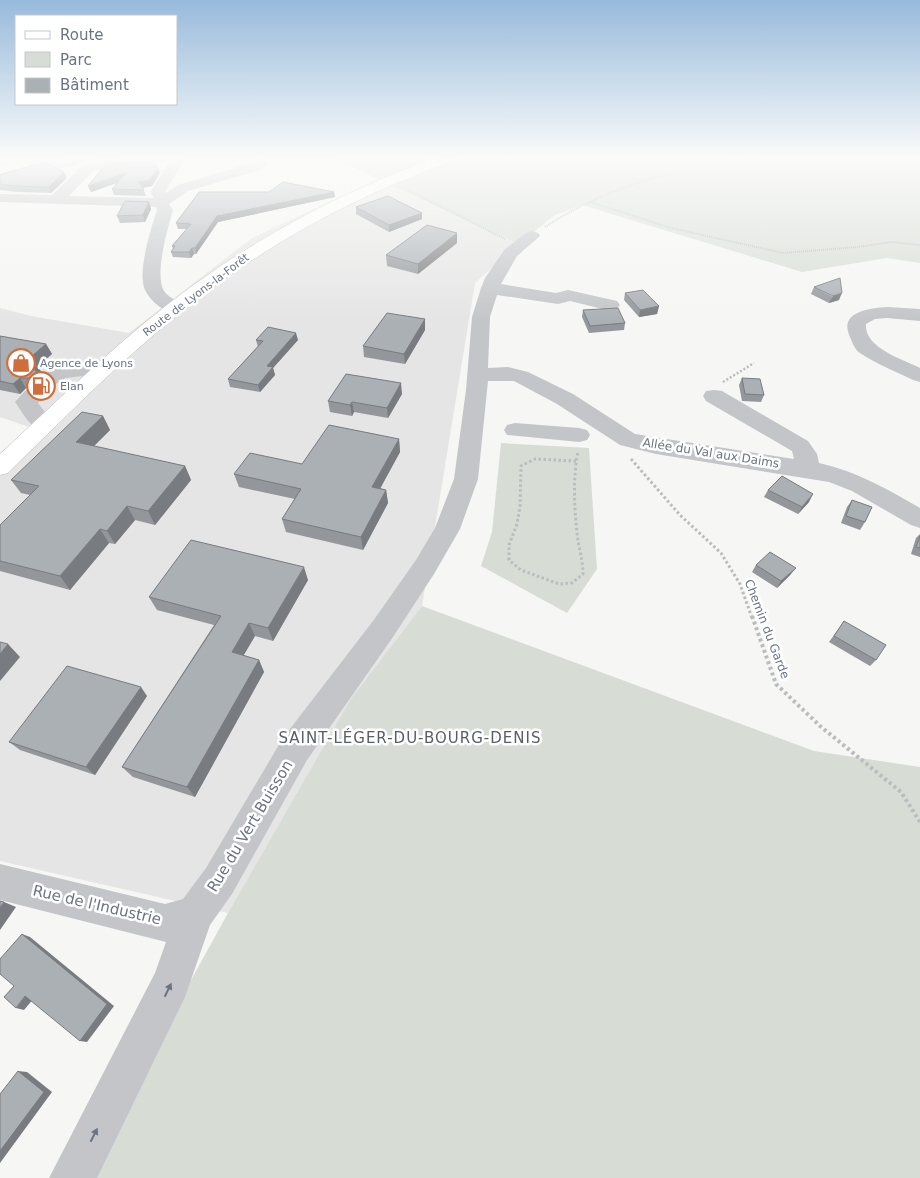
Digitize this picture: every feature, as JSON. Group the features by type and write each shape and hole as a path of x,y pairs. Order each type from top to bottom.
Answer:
{"main road":[{"name":"Route de Lyons-la-Forêt","path":"0,466 104,369 174,308 234,264 293,228 325,212"}],"street":[{"path":"164,212 157,238 152,283 154,291 169,306 174,308"},
{"name":"Rue du Vert Buisson","path":"72,1178 171,983 195,915 219,882 295,749 383,629 425,566 447,528 466,479 479,375 481,317 494,278 511,252 525,240"},
{"path":"490,288 558,299 568,295 611,305"},
{"path":"920,315 872,313 862,316 857,322 856,330 865,348 920,376"},
{"path":"52,379 59,372 104,369"},
{"name":"Allée du Val aux Daims","path":"479,375 508,373 521,376 578,408 628,440 835,475 861,485 920,519"},
{"path":"34,395 26,402 44,425"},
{"path":"714,396 800,446 805,454 808,469"},
{"path":"515,430 578,448 578,408"},
{"name":"Rue de l'Industrie","path":"0,882 165,923 195,915"}],"path":[{"path":"461,212 525,240 570,212"},
{"path":"621,212 671,228 783,253 858,248 891,242 920,245"},
{"path":"714,396 724,380 754,363"},
{"name":"Chemin du Garde","path":"611,429 630,458 680,515 721,553 740,584 776,684 820,726 901,792 920,822"},
{"path":"578,448 577,533 583,560 583,574 576,582 564,585 552,583 513,565 508,558 508,550 518,519 522,466 535,459 578,448"}],"shaded area":[{"path":"308,212 450,212 519,244 475,283 422,606 351,700 228,913 0,861 0,453 29,427 0,417 0,308 31,316 129,333 252,238"}],"green space":[{"path":"449,212 563,212 555,215 519,244"},
{"path":"605,212 920,212 920,263 887,258 802,272"},
{"path":"501,443 589,448 597,569 567,613 481,566 492,532"},
{"path":"422,606 814,751 920,767 920,1178 82,1178 228,913 351,699"}],"building":[{"path":"119,212 144,212 143,215 117,216"},
{"path":"184,212 237,212 217,216 195,248 192,248 189,252 171,252 175,246 172,246 191,224 176,223"},
{"path":"365,212 422,213 389,225"},
{"path":"427,225 457,233 418,264 386,255"},
{"path":"840,278 842,293 833,296 814,287"},
{"path":"643,290 659,306 640,310 625,293"},
{"path":"618,308 625,323 590,326 583,310"},
{"path":"387,313 425,319 404,354 363,346"},
{"path":"268,327 296,333 267,366 273,367 258,385 228,379 263,341 256,340"},
{"name":"Agence de Lyons","path":"0,336 46,344 25,362 37,365 34,369 38,374 46,376 39,382 36,378 20,378 13,384 0,381"},
{"path":"346,374 401,383 387,408 352,402 350,405 328,401"},
{"path":"742,378 760,379 764,395 745,394"},
{"path":"82,412 103,416 76,442 185,466 148,511 127,506 107,531 100,529 60,576 0,561 0,525 39,486 11,480"},
{"path":"329,425 399,439 372,487 386,490 361,537 282,519 301,489 234,474 250,453 302,464"},
{"path":"782,476 813,494 802,507 768,490"},
{"path":"852,500 872,507 865,522 846,516"},
{"path":"920,536 920,548 916,547"},
{"path":"191,540 304,567 268,628 249,623 232,652 259,660 187,787 122,767 221,616 149,597"},
{"path":"770,552 796,568 781,581 756,565"},
{"path":"844,621 886,645 876,660 834,636"},
{"path":"0,642 8,644 0,654"},
{"path":"67,666 141,687 86,767 9,742"},
{"path":"22,934 107,1004 80,1041 25,996 16,1008 4,997 14,986 0,974 0,959"},
{"path":"18,1071 44,1092 0,1151 0,1094"}],"place":[{"name":"Agence de Lyons","path":"21,363"},
{"name":"Elan","path":"41,386"}],"district":[{"name":"SAINT-LÉGER-DU-BOURG-DENIS","path":"410,738"}]}
